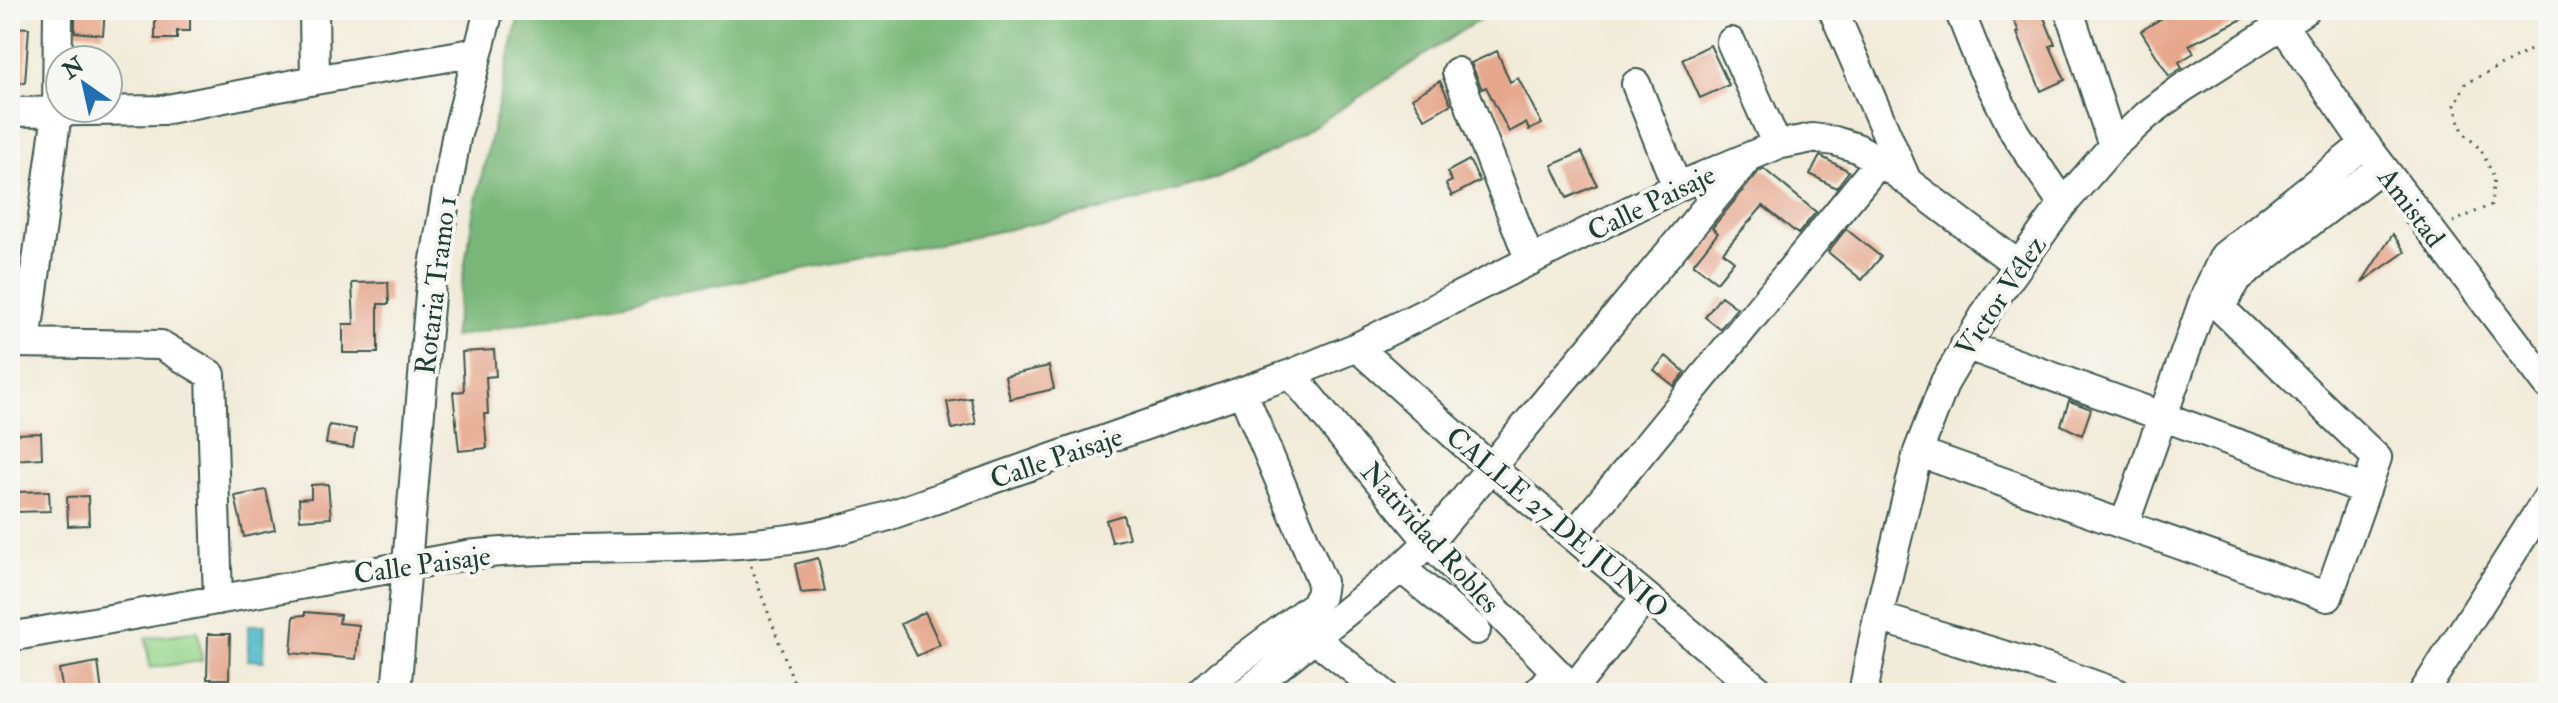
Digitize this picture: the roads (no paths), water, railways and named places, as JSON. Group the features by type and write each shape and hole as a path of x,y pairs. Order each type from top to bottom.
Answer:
{"street":[{"path":"58,10 58,44"},
{"path":"314,10 315,80"},
{"name":"Rotaria Tramo 1","path":"396,693 433,270 456,138 489,10"},
{"path":"1833,10 1907,182"},
{"path":"1959,10 1981,65 2015,133 2063,204"},
{"path":"2069,10 2113,146"},
{"name":"Victor Vélez","path":"1863,693 1918,452 1945,382 1965,345 2017,264 2113,146 2181,89 2286,15"},
{"name":"Amistad","path":"2286,15 2374,156 2548,385"},
{"path":"1731,42 1777,145"},
{"path":"124,111 163,110 478,52"},
{"path":"1457,72 1530,261"},
{"path":"1636,84 1677,187"},
{"path":"10,112 44,113"},
{"path":"55,124 18,343 161,345 211,375 218,600"},
{"name":"Calle Paisaje","path":"10,637 407,564 517,551 743,544 806,536 885,517 1291,374 1357,347 1677,187 1777,145 1812,138 1857,148 1880,161 2017,264"},
{"path":"1245,693 1429,542 1749,156"},
{"path":"2124,525 2164,417 2213,301 2224,256 2374,156"},
{"path":"1573,536 1880,161"},
{"path":"1918,452 2328,597 2377,458 2213,301"},
{"path":"1965,345 2366,490"},
{"name":"CALLE 27 DE JUNIO","path":"1357,347 1491,468 1762,693"},
{"name":"Natividad Robles","path":"1291,374 1429,542 1568,684"},
{"path":"1201,693 1220,675 1314,605 1322,589 1322,582 1243,393"},
{"path":"2423,693 2548,497"},
{"path":"1401,568 1476,630"},
{"path":"1537,693 1568,684 1646,597"},
{"path":"1878,617 2117,693"},
{"path":"1314,638 1383,693"}],"water":[{"path":"248,625 265,625 264,661 248,660"}]}
